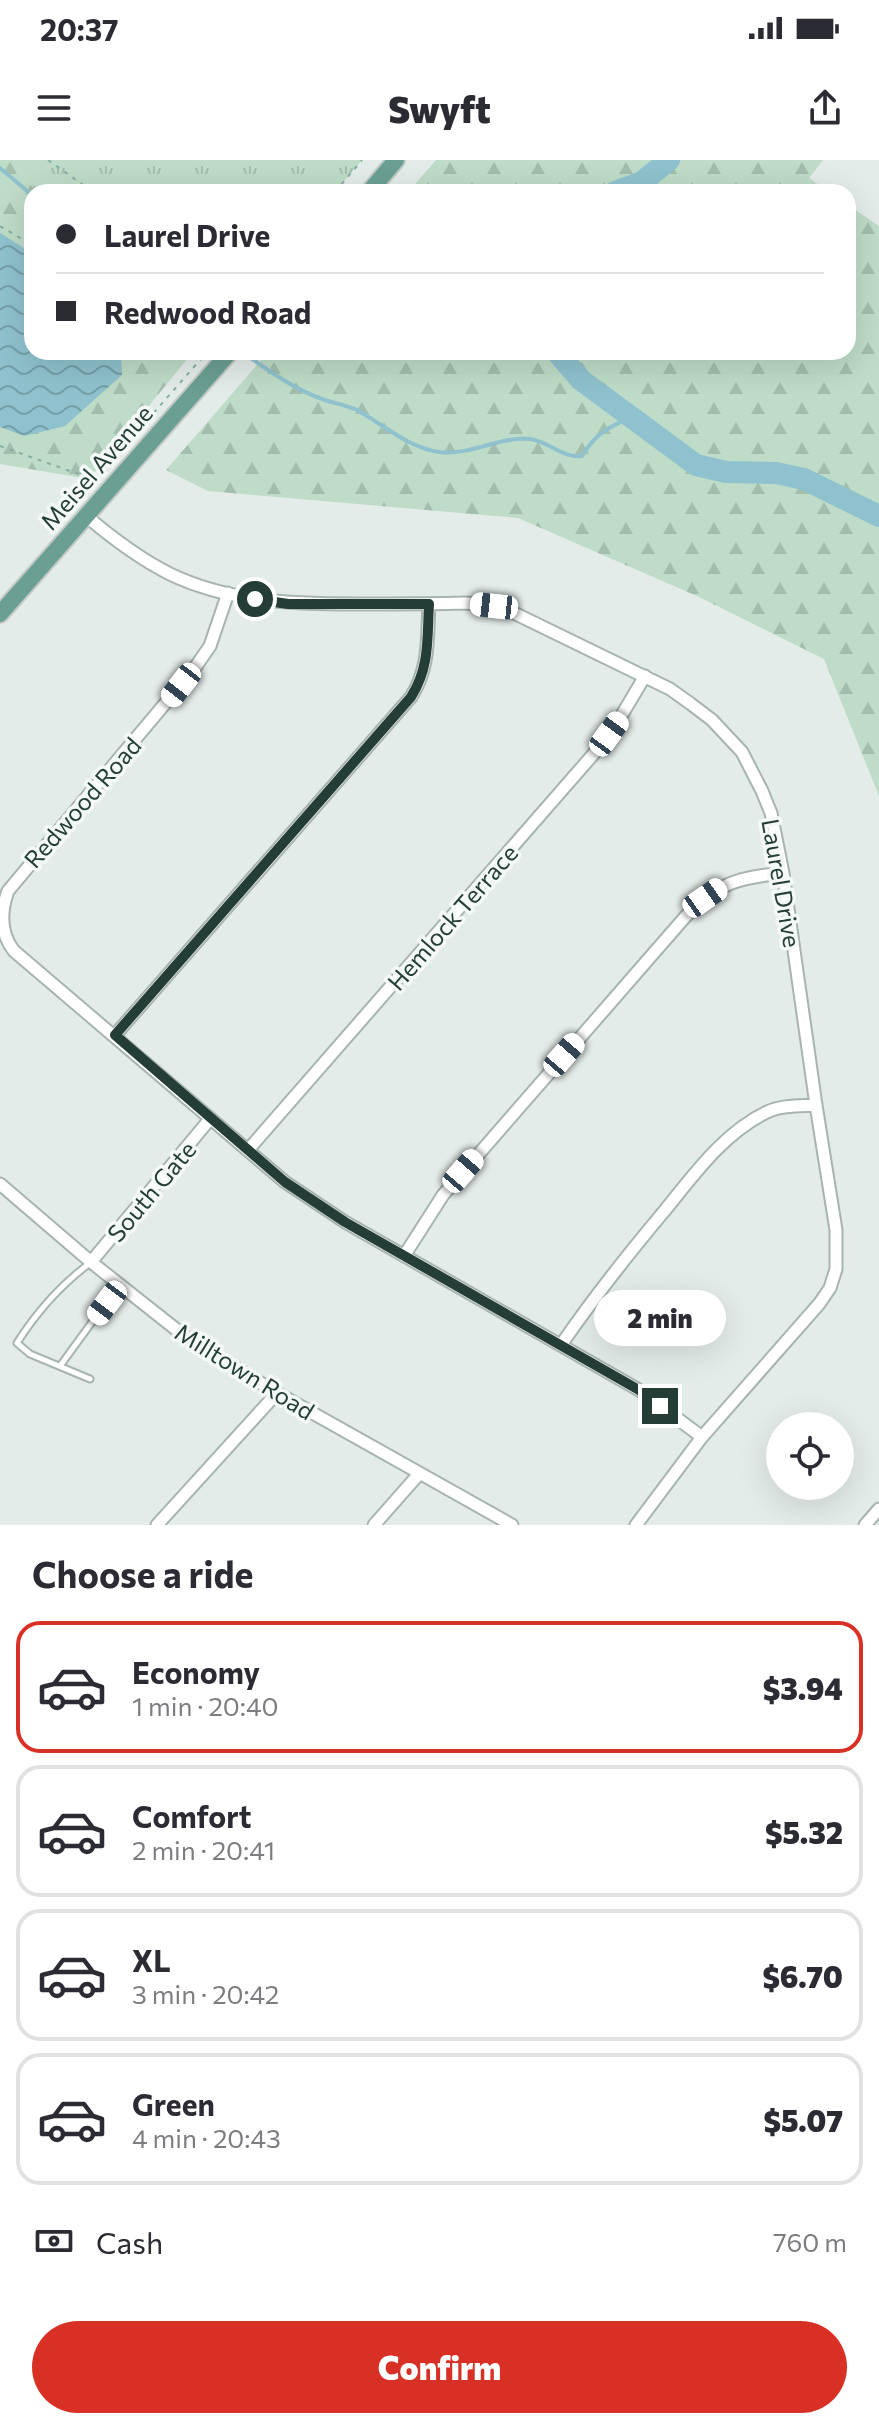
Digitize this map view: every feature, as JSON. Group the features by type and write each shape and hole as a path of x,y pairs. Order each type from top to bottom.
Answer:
{"main road":[{"path":"376,184 396,160"},
{"name":"Meisel Avenue","path":"0,614 223,360"}],"street":[{"name":"Laurel Drive","path":"85,515 120,545 150,563 174,576 228,593 288,604 466,603 494,606 514,613 670,689 712,720 742,752 752,768 771,813 783,873 836,1230 836,1269 830,1288 819,1304 702,1437 636,1525"},
{"name":"Redwood Road","path":"228,593 210,646 194,669 15,881 3,903 5,941 285,1182 345,1222 639,1390 702,1437"},
{"path":"115,1035 411,697 426,665 429,604"},
{"name":"Hemlock Terrace","path":"248,1150 597,750 645,676"},
{"path":"404,1256 443,1195 686,916 721,887 745,877 783,873"},
{"path":"561,1345 602,1286 727,1139 769,1111 789,1106 816,1105"},
{"name":"South Gate","path":"91,1262 210,1119"},
{"name":"Milltown Road","path":"0,1184 187,1338 277,1393 512,1525"},
{"path":"157,1525 277,1393"},
{"path":"374,1525 419,1474"},
{"path":"865,1525 879,1509"}],"lane":[{"path":"90,1379 30,1354 17,1343 30,1323 91,1262"},
{"path":"60,1366 119,1284"}],"path":[{"path":"48,160 82,184"},
{"path":"342,184 362,160"},
{"path":"0,226 24,240"},
{"path":"0,446 95,480 199,360"}],"green space":[{"path":"0,160 13,160 30,184 24,184 24,360 186,360 89,479 0,464"},
{"path":"13,160 362,160 342,184 30,184"},
{"path":"436,160 823,160 809,178 818,184 415,184"},
{"path":"856,210 879,226 879,796 824,659 699,597 518,518 208,491 166,470 261,360 856,360"}],"water":[{"path":"0,233 24,248 24,360 121,360 122,375 65,426 24,436 0,427"}],"waterway":[{"path":"637,184 669,160"},
{"path":"0,168 24,188"},
{"path":"254,360 301,390 357,410 406,440 439,452 530,439 569,455 582,456 603,432 631,417"},
{"path":"564,360 581,380 696,465 726,472 776,473 804,479 879,516"}],"route":[{"path":"255,599 288,604 429,604 426,665 411,697 115,1035 285,1182 345,1222 639,1390 660,1406"}]}
